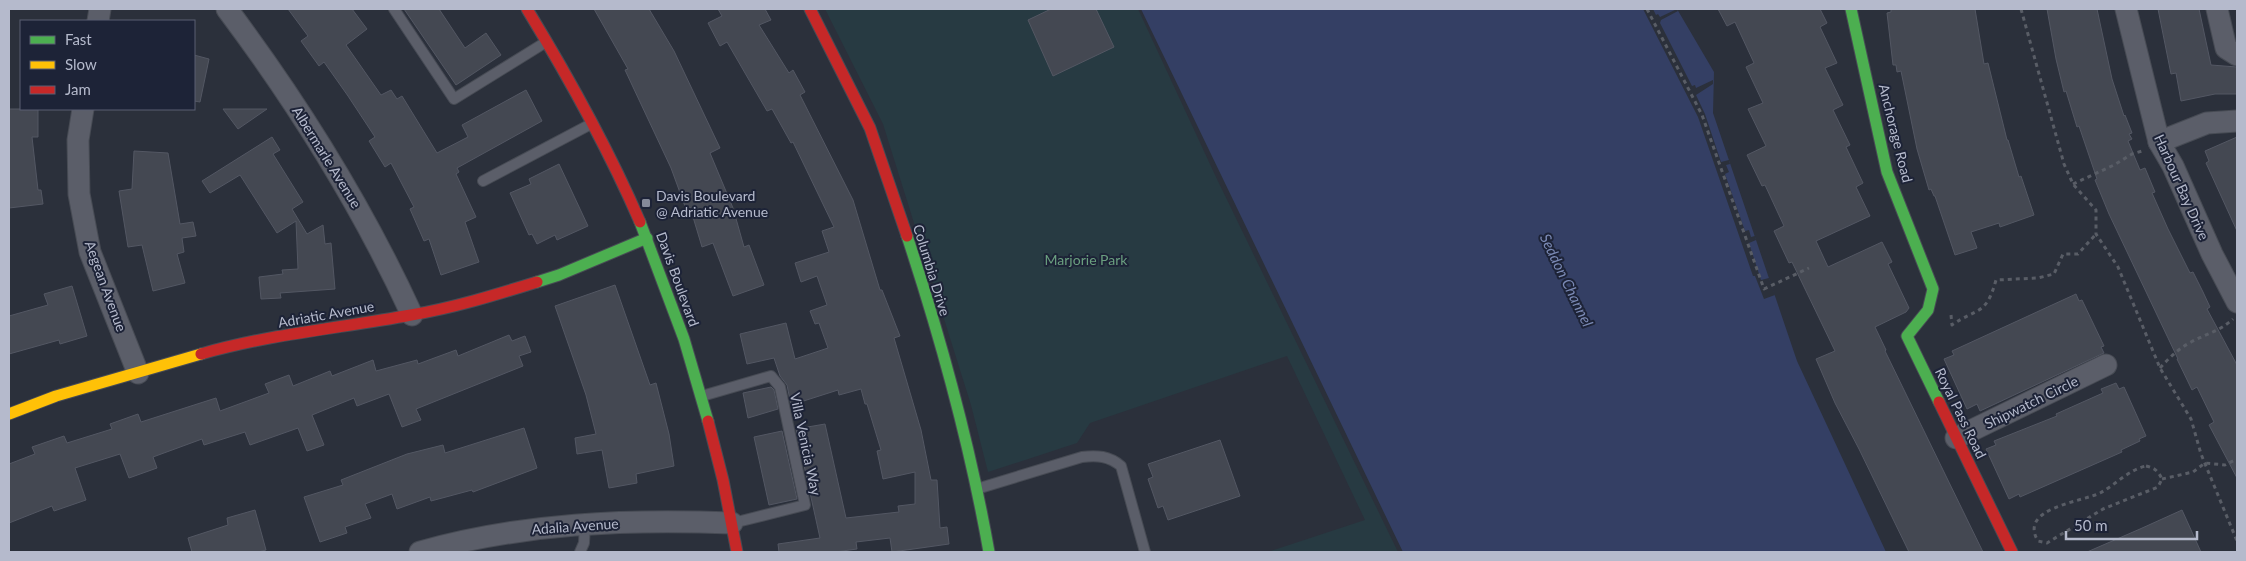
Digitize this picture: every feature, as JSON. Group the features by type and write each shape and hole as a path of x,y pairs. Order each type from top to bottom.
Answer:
{"street":[{"name":"Albermarle Avenue","path":"227,9 278,78 327,155 366,221 412,315"},
{"name":"Davis Boulevard","path":"527,9 592,123 647,238 673,308 702,397 732,523 737,552"},
{"name":"Columbia Drive","path":"810,9 870,128 925,291 978,489 989,552"},
{"name":"Anchorage Road","path":"1852,9 1887,172 1933,289"},
{"name":"Harbour Bay Drive","path":"2126,9 2159,142 2173,166 2212,254 2237,302"},
{"path":"2217,9 2226,48 2237,55"},
{"name":"Aegean Avenue","path":"83,110 78,140 78,194 90,252 138,373"},
{"path":"2159,142 2207,123 2237,121"},
{"name":"Adriatic Avenue","path":"9,414 56,396 219,349 314,329 412,315 488,297 559,275 647,238"},
{"name":"Royal Pass Road","path":"1933,289 1928,310 1907,336 2012,552"},
{"name":"Shipwatch Circle","path":"1956,438 2106,365"},
{"name":"Adalia Avenue","path":"420,552 452,543 531,529 585,523 732,523"}],"lane":[{"path":"394,9 454,99 547,42"},
{"path":"483,181 592,123"},
{"name":"Villa Venicia Way","path":"702,397 772,376 780,387 804,505 732,523"},
{"path":"978,489 1082,456 1097,455 1113,459 1121,466 1145,552"},
{"path":"580,552 584,542 585,523"}],"path":[{"path":"1648,9 1702,115 1764,289 1809,268"},
{"path":"2021,9 2064,164 2073,184 2096,210 2096,234 2118,267 2160,368 2191,419 2201,454 2237,541"},
{"path":"2073,184 2114,165 2132,154 2154,148 2159,142"},
{"path":"1951,315 1952,324 1965,316 1981,311 1992,296 1996,280 2038,278 2054,274 2063,254 2078,254 2096,234"},
{"path":"2160,368 2174,353 2192,342 2223,328 2237,314"},
{"path":"2162,480 2154,468 2137,468 2124,479 2100,493 2045,512 2034,524 2034,533 2038,540 2047,543 2103,509 2158,487 2162,480 2193,472 2205,463 2225,465 2237,459"}],"green space":[{"name":"Marjorie Park","path":"825,9 1138,9 1215,175 1398,552 1268,552 1365,520 1287,356 1090,423 1077,443 988,472 971,405 883,124"}],"water":[{"name":"Seddon Channel","path":"1141,9 1677,9 1714,72 1713,113 1797,361 1886,552 1403,552"}],"pier":[{"path":"1643,9 1653,9 1656,15 1658,14 1660,17 1677,9 1678,11 1661,20 1660,23 1692,86 1695,85 1696,88 1713,80 1713,84 1696,95 1705,114 1721,162 1729,160 1730,164 1726,165 1729,172 1725,174 1745,231 1749,230 1751,237 1755,236 1756,240 1749,243 1761,280 1769,278 1775,295 1764,299 1755,276 1753,276 1698,117"}],"building":[{"path":"288,9 352,9 367,29 346,45 381,95 391,90 397,99 402,96 437,153 468,137 462,125 526,90 542,121 457,168 459,172 456,174 476,217 465,222 479,262 441,275 429,239 424,241 410,209 414,207 391,163 385,167 369,141 375,137 324,62 319,66 301,41 308,36"},
{"path":"404,9 439,9 465,48 486,33 501,55 456,85"},
{"path":"594,9 649,9 674,51 720,148 710,153 733,208 744,247 749,245 764,285 733,296 713,243 702,247 690,207 686,209 671,168 625,70 628,69"},
{"path":"718,9 765,9 771,20 759,25 789,73 793,70 805,92 800,95 853,200 880,290 882,290 900,336 894,338 921,430 931,480 937,480 940,528 947,527 949,544 892,552 890,538 856,542 857,549 835,552 779,552 778,544 820,538 796,429 825,424 846,518 899,512 898,506 915,504 915,472 883,479 877,451 881,450 861,389 839,395 838,390 791,405 787,385 780,376 774,358 747,364 740,334 786,323 795,359 828,348 819,323 815,324 810,311 827,305 817,276 801,282 795,263 829,252 822,231 834,227 793,142 791,143 772,109 767,111 727,42 720,46 708,23 722,16"},
{"path":"1051,9 1096,9 1114,47 1053,76 1028,20"},
{"path":"1718,9 1820,9 1827,23 1820,27 1837,63 1825,68 1843,105 1833,110 1850,145 1846,147 1863,183 1856,187 1870,216 1816,241 1828,267 1882,242 1892,262 1888,264 1909,308 1906,312 1875,327 1983,552 1909,552 1835,403 1816,359 1835,351 1792,262 1789,263 1774,231 1784,226 1765,185 1762,186 1747,155 1766,146 1748,109 1763,103 1746,67 1754,63 1735,22 1727,26"},
{"path":"1891,9 1975,9 1984,64 1988,63 2007,140 2034,215 2000,227 1999,223 1971,232 1977,248 1955,255 1935,196 1931,189 1929,190 1917,149 1901,71 1897,72 1896,65 1893,65 1887,13 1891,12"},
{"path":"2047,9 2097,9 2112,79 2124,116 2132,133 2129,134 2132,139 2128,141 2140,170 2145,168 2155,192 2152,193 2168,229 2190,273 2193,272 2210,307 2207,309 2237,365 2237,478 2209,425 2214,422 2197,387 2192,390 2109,214 2095,180 2097,179 2079,126 2077,127 2066,91 2064,92"},
{"path":"2158,9 2199,9 2211,65 2237,67 2237,94 2215,94 2181,101 2176,73 2171,74"},
{"path":"195,55 209,59 200,102 195,101"},
{"path":"9,109 38,110 38,137 32,137 38,190 41,190 43,204 9,208"},
{"path":"223,109 267,109 238,129"},
{"path":"272,137 280,150 273,154 303,202 292,209 307,234 323,225 325,244 331,243 335,289 280,293 281,298 261,299 259,277 283,274 282,270 298,269 296,221 277,233 240,175 210,193 202,181"},
{"path":"2237,137 2237,231 2206,163 2209,161 2205,151"},
{"path":"134,151 168,153 180,224 193,222 196,236 182,238 184,252 177,254 185,283 153,291 142,245 128,247 119,191 132,189"},
{"path":"559,164 588,226 557,240 555,235 537,244 532,234 529,235 510,193 531,184 529,179"},
{"path":"615,285 650,385 656,383 669,434 674,466 636,474 637,483 609,488 602,450 577,454 575,438 596,434 586,395 555,306"},
{"path":"72,286 87,336 60,344 59,340 9,354 9,316 48,305 44,294"},
{"path":"2076,294 2079,301 2082,300 2104,346 2101,347 2104,353 1980,411 1977,404 1967,409 1944,359 1954,355 1952,351"},
{"path":"509,335 512,341 525,336 531,352 519,356 523,366 416,409 421,420 402,427 389,394 357,406 354,398 312,415 324,445 307,451 298,428 250,445 245,432 204,445 202,439 153,457 157,468 129,478 120,454 75,468 86,500 54,511 52,506 9,523 9,464 35,454 32,447 64,436 67,443 112,429 110,424 138,414 141,422 216,398 220,411 269,393 265,384 289,375 293,386 330,371 332,376 373,360 376,371 417,360 418,364 456,350 458,356"},
{"path":"2116,383 2119,389 2124,387 2146,436 2121,450 2122,452 2020,497 2019,494 2009,499 1986,449 1996,445 1994,441 2057,416 2056,414 2103,393 2101,389"},
{"path":"771,387 774,390 778,409 748,418 743,393"},
{"path":"524,428 537,468 473,492 472,490 431,501 430,497 397,509 392,494 365,504 371,518 345,527 347,533 320,542 304,497 343,485 341,480 407,454 443,445 445,453"},
{"path":"782,431 797,499 769,505 754,437"},
{"path":"1220,440 1240,496 1168,520 1163,506 1158,508 1148,479 1153,477 1148,464"},
{"path":"255,510 266,550 258,552 192,552 188,538 228,525 227,518"},
{"path":"2182,510 2201,552 2087,552 2140,529"}],"traffic: fast":[{"path":"1851,9 1887,172 1933,289 1928,310 1907,336 1939,402"},
{"path":"640,222 684,339 708,421"},
{"path":"907,236 954,392 989,552"},
{"path":"537,282 559,275 647,238"}],"traffic: slow":[{"path":"9,414 56,396 201,354"}],"traffic: jam":[{"path":"527,9 587,114 615,167 640,222"},
{"path":"810,9 870,128 907,236"},
{"path":"201,354 279,336 385,320 442,309 537,282"},
{"path":"1939,402 2012,552"},
{"path":"708,421 723,480 737,552"}],"place":[{"name":"Davis Boulevard @ Adriatic Avenue","path":"646,203"}]}
